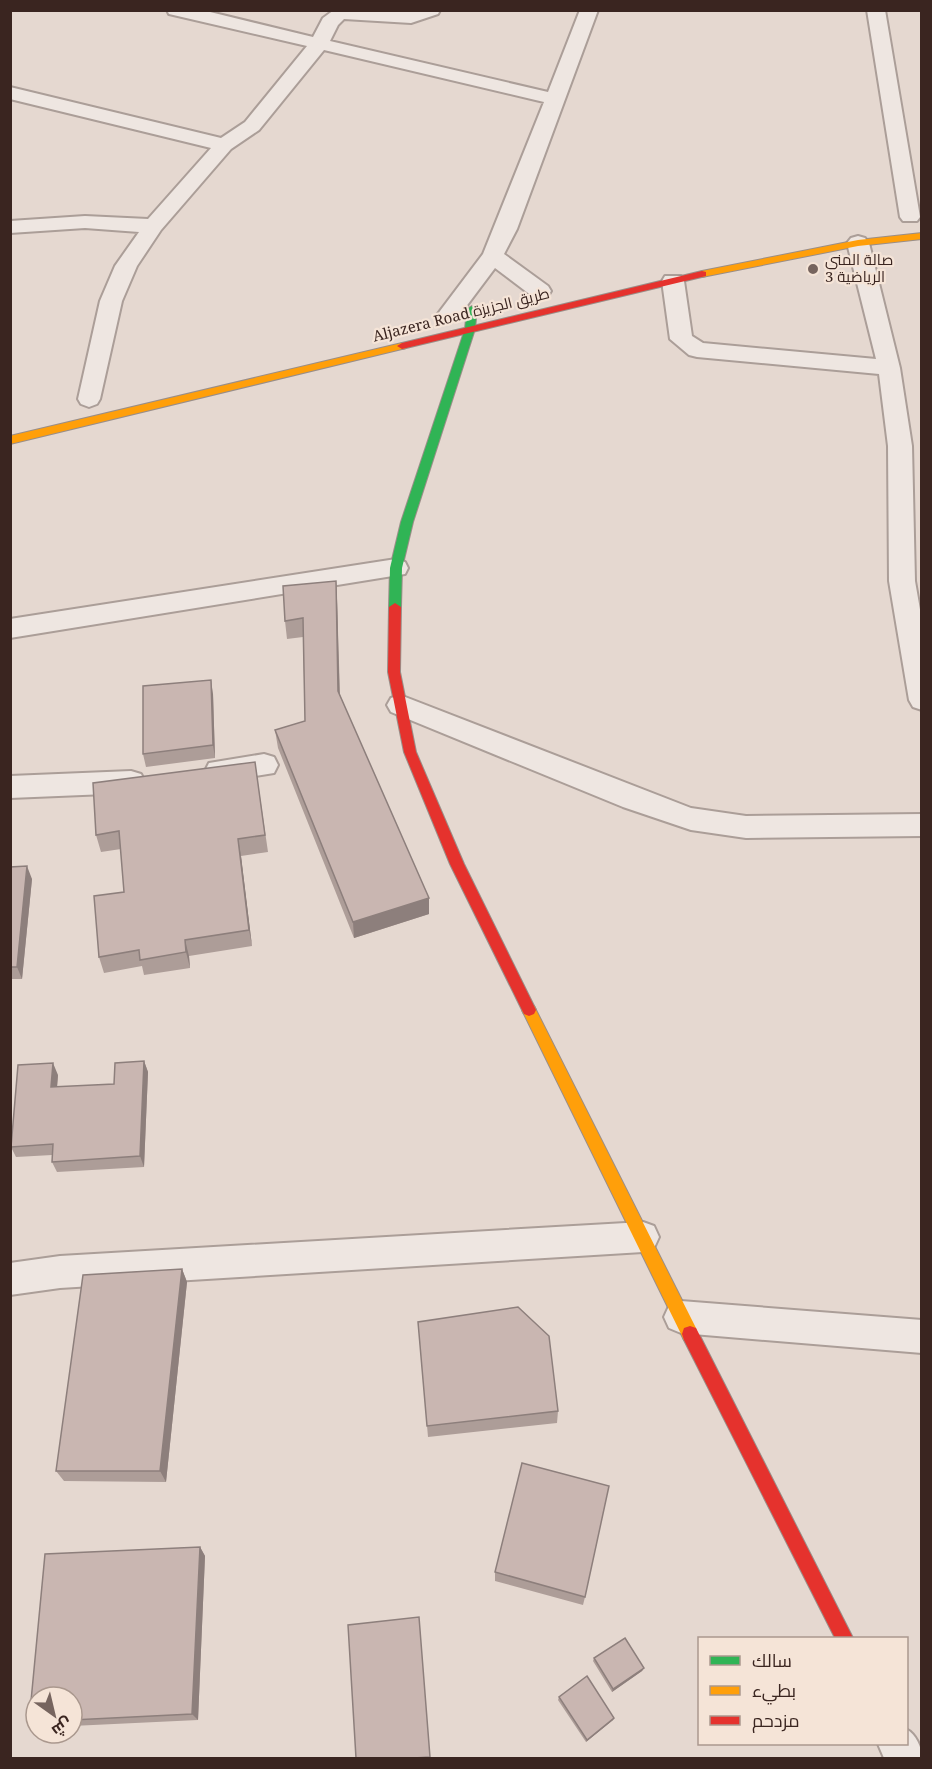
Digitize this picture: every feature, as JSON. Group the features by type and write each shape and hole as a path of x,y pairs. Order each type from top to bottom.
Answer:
{"street":[{"path":"176,10 555,99"},
{"path":"90,399 111,302 126,266 153,226 224,145 252,126 319,44 330,22 338,15 349,13 411,17 431,10"},
{"path":"876,10 910,218"},
{"path":"442,316 493,256 587,11"},
{"path":"10,93 224,145"},
{"path":"10,227 85,222 153,226"},
{"name":"Aljazera Road طريق الجزيزة","path":"10,440 673,280 858,243 921,236"},
{"path":"858,243 911,447 903,581 921,700"},
{"path":"493,256 546,289"},
{"path":"673,280 681,339 697,350 889,368"},
{"name":"Aljazera Road طريق الجزيزة","path":"518,297 546,289"},
{"name":"Aljazera Road طريق الجزيزة","path":"442,316 478,307 470,329"},
{"path":"470,329 407,522 396,568 394,672 410,752 457,864 681,1317 843,1637"},
{"path":"10,629 396,568"},
{"path":"400,705 633,799 691,819 746,827 921,825"},
{"path":"194,774 264,765"},
{"path":"10,787 113,785 159,779"},
{"path":"10,1279 60,1272 643,1237"},
{"path":"681,1317 921,1337"}],"building":[{"path":"336,581 338,691 429,898 353,922 275,730 305,721 303,618 285,621 283,586"},
{"path":"211,680 213,745 143,754 143,686"},
{"path":"255,762 265,835 238,839 249,930 185,940 186,952 140,960 139,950 99,957 94,896 124,892 119,831 96,835 93,783"},
{"path":"27,866 17,967 10,967 10,867"},
{"path":"144,1061 140,1156 52,1162 53,1144 11,1147 18,1065 53,1063 51,1087 114,1084 115,1063"},
{"path":"182,1269 160,1471 56,1471 83,1275"},
{"path":"518,1307 549,1336 558,1411 427,1426 418,1322"},
{"path":"522,1463 609,1486 585,1597 495,1572"},
{"path":"200,1547 192,1714 84,1719 84,1685 33,1685 45,1554"},
{"path":"419,1617 430,1757 356,1758 348,1625"},
{"path":"625,1638 644,1668 613,1689 594,1658"},
{"path":"587,1676 614,1718 587,1740 559,1697"}],"traffic: fast":[{"path":"395,607 396,568 407,522 470,329 472,309"}],"traffic: slow":[{"path":"702,274 858,243 922,236"},
{"path":"10,440 402,346"},
{"path":"529,1010 690,1334"}],"traffic: jam":[{"path":"402,346 702,274"},
{"path":"395,607 394,672 410,752 457,864 529,1010"},
{"path":"690,1334 843,1637"}],"place":[{"name":"صالة المنى الرياضية 3","path":"813,269"}]}
